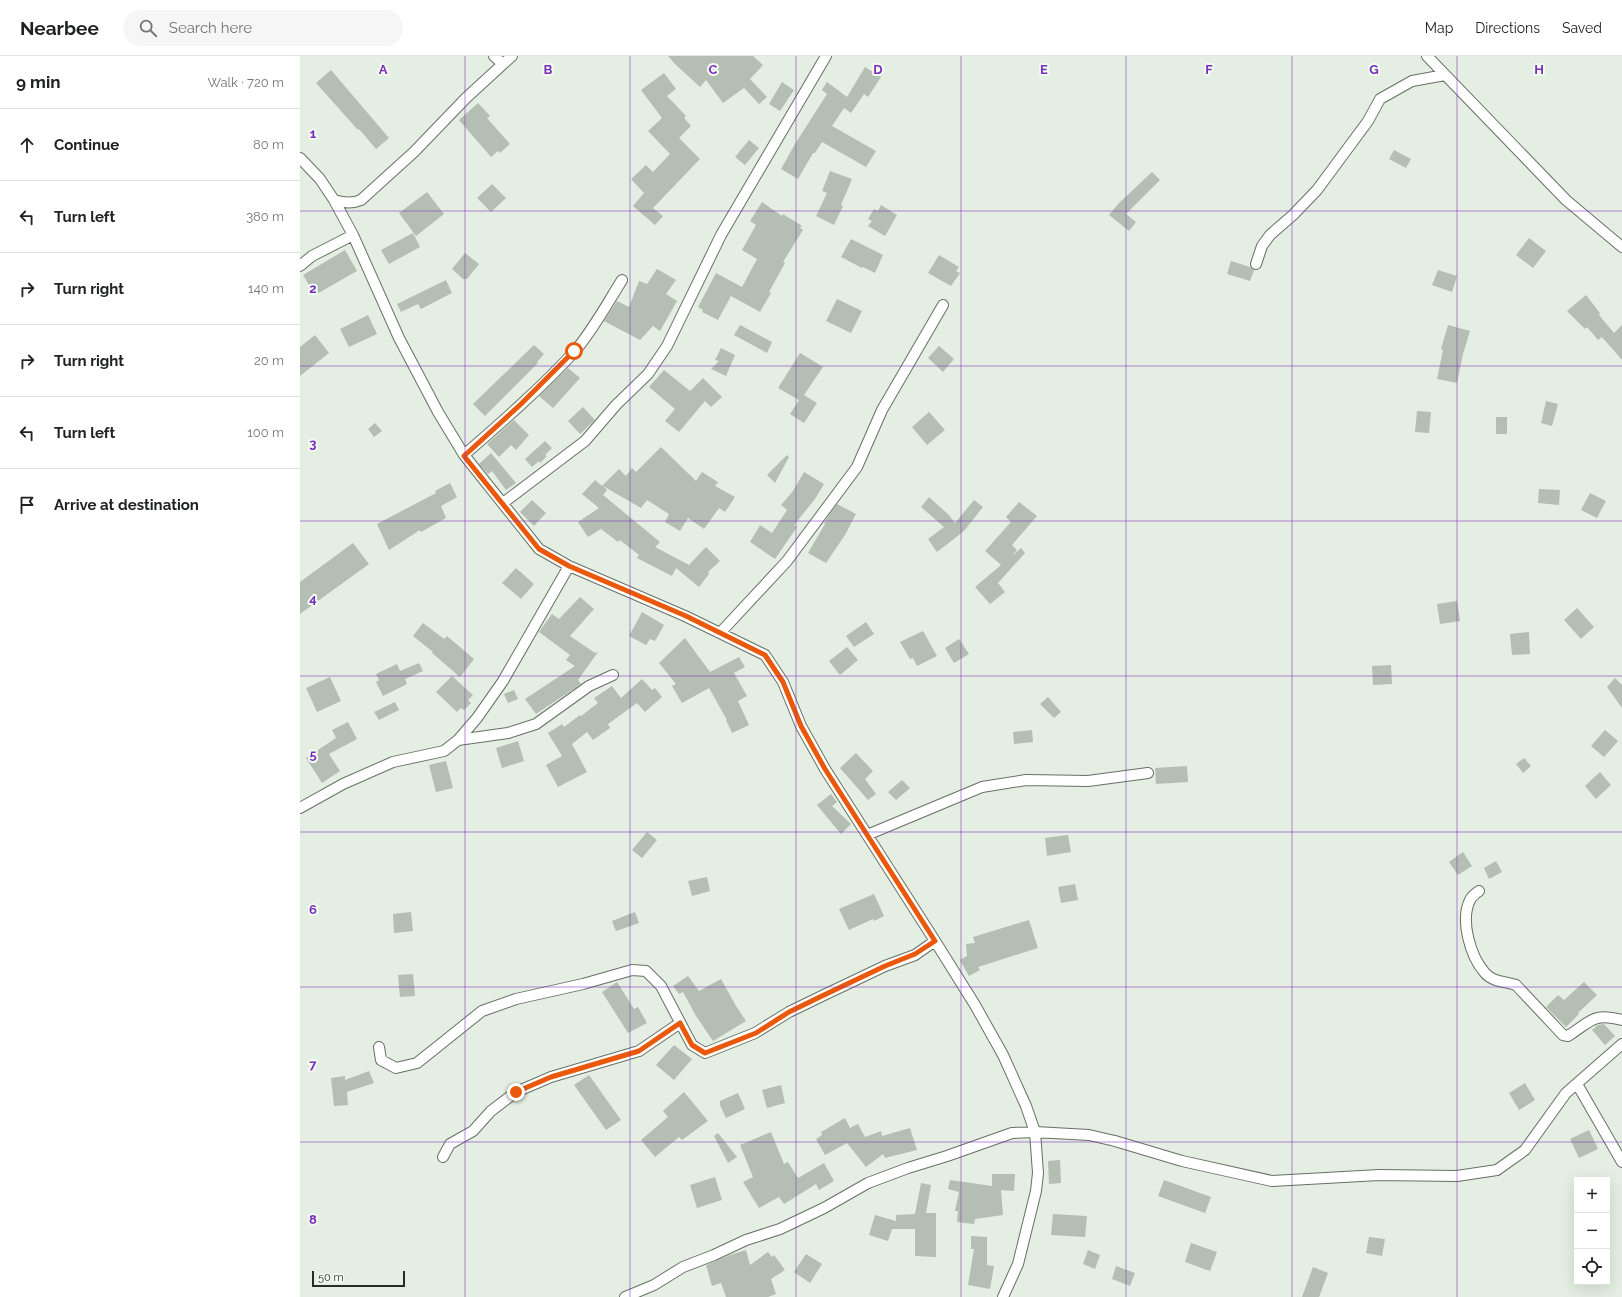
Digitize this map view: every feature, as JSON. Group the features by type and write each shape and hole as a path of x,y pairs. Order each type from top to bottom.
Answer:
{"street":[{"path":"494,56 503,64"},
{"path":"334,200 343,203 354,203 361,200 414,152 466,98 512,56"},
{"path":"503,503 585,441 616,405 648,374 667,346 721,235 826,56"},
{"path":"1427,56 1566,200 1622,247"},
{"path":"1256,264 1262,246 1270,235 1293,215 1317,190 1368,121 1380,98 1412,81 1445,75"},
{"path":"300,158 320,179 334,200 399,338 438,412 464,456 539,549 569,566 720,633 765,655 783,682 801,726 825,769 935,941 1003,1055 1026,1106 1035,1132 1038,1173 1036,1191 1018,1264 1003,1297"},
{"path":"300,266 312,256 352,236"},
{"path":"464,456 521,404 574,351 584,339 622,280"},
{"path":"720,633 787,561 857,467 882,410 943,305"},
{"path":"300,808 343,784 393,762 444,751 458,740 478,718 503,681 569,566"},
{"path":"458,740 508,733 536,724 589,686 613,675"},
{"path":"867,835 982,787 1026,780 1088,781 1148,773"},
{"path":"1479,891 1471,898 1466,912 1466,925 1473,952 1485,973 1498,982 1516,985 1563,1036 1568,1036 1584,1023 1600,1017 1609,1016 1622,1020"},
{"path":"379,1047 381,1060 396,1068 417,1062 482,1011 516,999 583,984 632,970 646,971 661,986 692,1045 705,1053 756,1033 789,1012 885,966 915,954 935,941"},
{"path":"443,1157 450,1144 473,1131 491,1111 516,1092 551,1077 639,1051 680,1023"},
{"path":"625,1297 654,1285 682,1267 714,1255 746,1240 780,1229 824,1208 868,1183 1012,1132 1089,1135 1115,1141 1182,1161 1272,1180 1379,1175 1457,1176 1497,1170 1525,1150 1566,1092 1622,1044"},
{"path":"1577,1084 1622,1162"}],"building":[{"path":"668,56 753,56 763,65 750,79 767,97 759,104 744,88 723,103 706,80 700,87"},
{"path":"865,67 881,77 868,97 864,94 851,113 844,108 832,126 876,151 866,167 822,142 815,153 813,153 798,179 781,169 827,94 822,90 827,82 847,97"},
{"path":"331,70 389,138 376,149 316,83"},
{"path":"664,73 676,89 667,96 686,116 684,118 691,126 679,138 700,159 653,208 663,216 655,225 633,206 644,193 631,179 646,165 653,172 670,154 648,131 662,118 641,90"},
{"path":"782,82 794,90 780,111 769,104"},
{"path":"478,103 490,116 487,118 510,144 500,153 498,151 491,157 459,120"},
{"path":"749,140 759,148 745,165 735,157"},
{"path":"1394,150 1411,159 1406,168 1389,159"},
{"path":"830,171 852,179 841,205 843,206 834,225 816,216 827,193 822,191"},
{"path":"1152,172 1160,180 1126,214 1136,222 1129,231 1109,215 1118,204"},
{"path":"492,184 506,198 491,212 477,198"},
{"path":"427,192 444,214 416,236 399,213"},
{"path":"762,202 782,216 783,214 802,226 800,228 803,230 783,262 785,263 760,312 731,296 718,320 702,312 703,310 698,307 716,273 742,287 757,259 742,250 756,225 750,221"},
{"path":"881,205 897,215 885,236 868,226 872,221 868,219 874,209 878,211"},
{"path":"413,233 420,247 389,264 381,250"},
{"path":"1529,238 1546,251 1533,268 1516,255"},
{"path":"851,239 883,255 875,273 841,257"},
{"path":"345,250 357,271 315,295 303,275"},
{"path":"465,253 479,264 467,279 463,279 452,269"},
{"path":"939,255 959,267 956,271 960,273 951,286 928,273"},
{"path":"1231,261 1250,267 1254,270 1250,281 1227,274"},
{"path":"657,269 676,280 666,294 677,301 660,331 653,326 640,340 604,321 617,301 629,307 639,281 647,284"},
{"path":"1438,270 1457,276 1452,292 1432,285"},
{"path":"446,280 452,293 421,309 418,304 401,312 397,304"},
{"path":"1586,295 1600,313 1599,315 1614,333 1622,325 1622,360 1602,337 1598,340 1587,327 1585,329 1567,311"},
{"path":"837,299 862,311 851,333 826,321"},
{"path":"368,315 377,334 349,347 340,329"},
{"path":"740,325 772,342 767,353 734,335"},
{"path":"1448,325 1470,331 1463,354 1457,383 1437,379 1443,350 1441,349"},
{"path":"315,335 329,353 300,376 300,347"},
{"path":"534,345 544,354 537,362 538,363 485,416 473,404"},
{"path":"939,346 954,359 943,372 928,358"},
{"path":"721,348 735,355 726,376 711,369 719,361 715,360"},
{"path":"800,353 823,367 804,395 817,403 804,423 790,414 799,400 778,388"},
{"path":"568,368 580,378 553,408 539,396"},
{"path":"664,370 690,391 703,378 722,397 711,407 705,401 679,432 665,421 675,409 649,387"},
{"path":"1546,401 1558,404 1552,426 1541,423"},
{"path":"583,407 595,420 580,434 568,421"},
{"path":"1417,411 1431,412 1429,433 1415,432"},
{"path":"929,412 945,430 927,445 912,427"},
{"path":"1496,417 1507,417 1507,434 1496,434"},
{"path":"514,420 529,435 516,450 511,445 499,457 487,444"},
{"path":"375,423 382,431 374,437 368,429"},
{"path":"545,441 552,448 540,463 539,461 532,467 525,459"},
{"path":"661,447 696,481 702,472 718,482 715,486 735,497 725,512 719,508 704,529 688,518 680,531 665,522 669,514 647,500 641,508 603,486 607,490 603,495 660,542 655,547 689,565 706,547 720,561 708,572 709,574 699,587 676,568 672,576 637,558 639,555 620,540 618,542 601,529 588,537 578,522 599,508 582,494 595,480 602,486 619,469 626,476 632,468 636,472"},
{"path":"491,453 516,483 506,490 492,471 488,474 479,464"},
{"path":"787,455 789,457 775,483 767,475"},
{"path":"804,472 824,484 815,499 794,525 797,527 775,559 750,542 760,525 772,533 787,510 781,505 793,491"},
{"path":"450,483 457,497 441,506 446,518 421,532 420,530 389,550 377,524 436,493 435,491"},
{"path":"1539,489 1560,490 1559,505 1538,503"},
{"path":"1590,493 1606,501 1597,518 1581,510"},
{"path":"929,497 949,515 955,523 974,500 983,507 964,531 937,552 928,539 944,527 921,507"},
{"path":"532,500 546,513 534,526 520,512"},
{"path":"1019,502 1037,516 1012,545 1017,550 1012,556 1021,548 1025,553 998,583 1005,592 990,604 975,587 1001,565 985,551 1011,522 1006,517"},
{"path":"837,504 856,514 845,535 826,563 808,553 827,518"},
{"path":"353,543 369,564 300,614 300,582"},
{"path":"516,568 534,584 521,599 502,583"},
{"path":"580,597 594,609 570,636 595,653 598,652 578,680 581,684 536,714 525,699 575,666 566,660 570,655 539,632 552,614 559,619"},
{"path":"1457,601 1460,621 1440,624 1437,604"},
{"path":"1577,608 1594,627 1581,639 1564,620"},
{"path":"642,612 664,625 655,641 650,639 646,645 629,636"},
{"path":"866,622 874,634 854,647 846,636"},
{"path":"423,623 444,639 447,636 474,659 460,677 413,636"},
{"path":"923,631 937,656 917,666 913,658 910,659 900,642"},
{"path":"1529,632 1530,654 1512,655 1510,634"},
{"path":"685,638 710,672 739,657 745,667 734,673 747,696 738,701 749,725 732,733 727,720 709,688 682,703 672,686 676,684 659,663"},
{"path":"959,639 969,654 954,663 945,648"},
{"path":"847,647 858,660 840,675 829,661"},
{"path":"419,663 423,671 405,679 407,684 383,696 376,682 379,680 376,674 397,664 400,671"},
{"path":"1391,665 1392,684 1373,685 1372,666"},
{"path":"452,676 473,695 468,700 471,703 464,710 461,708 457,712 436,692"},
{"path":"330,677 341,701 317,712 306,688"},
{"path":"1615,678 1622,685 1622,708 1607,687"},
{"path":"642,679 652,690 655,688 662,697 645,712 637,703 608,724 610,728 593,740 587,732 572,744 587,772 558,787 546,765 562,756 548,733 562,724 564,727 580,715 581,716 598,703 594,698 612,686 621,698"},
{"path":"514,690 518,699 508,703 504,694"},
{"path":"1048,697 1061,712 1054,718 1040,704"},
{"path":"395,702 399,710 379,720 374,712"},
{"path":"348,722 357,739 329,754 340,771 322,783 306,758 336,738 332,730"},
{"path":"1032,730 1033,742 1014,744 1013,732"},
{"path":"1605,730 1618,741 1604,757 1591,746"},
{"path":"518,741 524,761 502,768 496,748"},
{"path":"856,753 873,771 865,779 876,794 868,800 840,768"},
{"path":"1524,758 1531,766 1523,773 1516,764"},
{"path":"446,761 453,788 436,792 429,765"},
{"path":"1187,766 1188,782 1156,784 1155,768"},
{"path":"1600,772 1611,785 1596,799 1585,786"},
{"path":"902,780 910,788 896,800 888,792"},
{"path":"831,794 837,802 832,806 851,824 841,834 817,805"},
{"path":"647,832 657,840 642,858 632,850"},
{"path":"1068,835 1071,852 1047,856 1045,838"},
{"path":"1463,852 1472,866 1458,875 1449,862"},
{"path":"1496,861 1502,872 1489,879 1484,868"},
{"path":"707,877 710,891 692,896 688,881"},
{"path":"1075,884 1078,900 1061,903 1058,887"},
{"path":"874,894 884,916 874,921 873,919 849,930 839,909"},
{"path":"411,912 413,931 394,933 393,914"},
{"path":"635,912 639,923 616,931 612,921"},
{"path":"1029,920 1038,948 978,967 980,970 969,976 960,960 967,956 966,944 975,943 973,937"},
{"path":"413,974 415,996 400,997 398,975"},
{"path":"688,976 699,991 721,979 746,1021 713,1041 696,1016 683,992 679,994 673,986"},
{"path":"617,982 634,1009 638,1007 647,1023 628,1033 602,992"},
{"path":"1584,982 1597,995 1566,1027 1546,1007 1558,995 1564,1000"},
{"path":"1604,1024 1615,1036 1605,1045 1592,1030 1598,1025"},
{"path":"674,1045 692,1059 674,1080 656,1065"},
{"path":"369,1071 374,1083 347,1092 348,1105 334,1106 331,1078 345,1076 345,1080"},
{"path":"589,1075 621,1120 606,1130 574,1085"},
{"path":"1525,1083 1535,1100 1519,1110 1509,1093"},
{"path":"781,1085 785,1103 767,1108 762,1090"},
{"path":"684,1092 708,1121 682,1140 679,1137 655,1157 641,1140 668,1117 663,1111"},
{"path":"738,1093 745,1109 726,1118 720,1105 720,1101"},
{"path":"845,1118 850,1128 858,1124 865,1137 881,1131 882,1136 910,1128 917,1150 885,1158 883,1154 866,1167 847,1143 825,1155 816,1139 822,1135 821,1132"},
{"path":"1589,1130 1598,1149 1579,1158 1570,1139"},
{"path":"771,1132 784,1164 788,1162 798,1178 824,1163 834,1181 819,1190 816,1184 784,1204 779,1197 759,1208 743,1182 753,1177 740,1145"},
{"path":"718,1133 737,1157 728,1163 714,1136"},
{"path":"1060,1160 1061,1183 1049,1184 1048,1161"},
{"path":"992,1174 1015,1174 1014,1191 1001,1190 1003,1215 975,1219 974,1224 957,1222 958,1211 955,1211 959,1192 948,1189 950,1180 992,1186"},
{"path":"715,1177 722,1200 697,1208 690,1185"},
{"path":"1164,1180 1211,1197 1205,1213 1158,1196"},
{"path":"921,1183 931,1185 926,1213 936,1213 936,1257 915,1256 915,1229 892,1229 888,1241 869,1235 875,1215 896,1221 896,1215 915,1214"},
{"path":"1053,1214 1087,1216 1085,1237 1051,1235"},
{"path":"971,1236 987,1237 987,1265 994,1266 990,1289 968,1285 974,1249 971,1249"},
{"path":"1369,1237 1385,1239 1382,1256 1366,1253"},
{"path":"1191,1243 1217,1252 1210,1271 1185,1262"},
{"path":"746,1250 750,1265 768,1252 772,1257 774,1255 785,1270 771,1279 776,1294 768,1297 726,1297 721,1283 712,1286 706,1265"},
{"path":"1088,1250 1100,1255 1095,1269 1083,1264"},
{"path":"806,1254 822,1264 810,1283 794,1272"},
{"path":"1116,1266 1135,1273 1130,1286 1112,1279"},
{"path":"1313,1267 1328,1273 1319,1297 1302,1297"}],"route":[{"path":"516,1092 551,1077 639,1051 680,1023 692,1045 705,1053 730,1044 756,1033 789,1012 885,966 915,954 935,941 825,769 801,726 783,682 765,655 686,616 659,606 569,566 539,549 464,456 521,404 574,351"}]}
